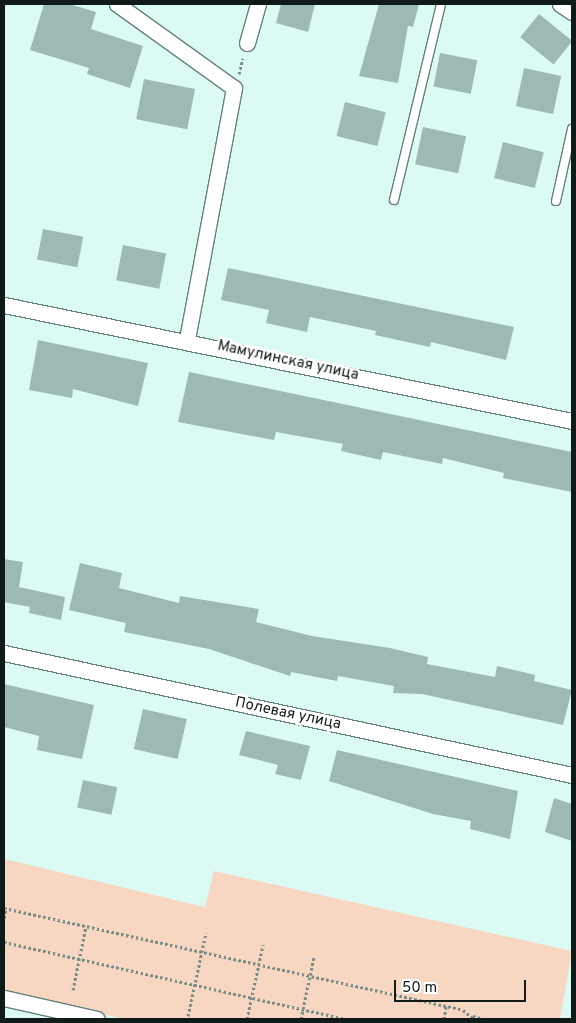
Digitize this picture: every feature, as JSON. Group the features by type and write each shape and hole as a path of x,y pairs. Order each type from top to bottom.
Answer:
{"street":[{"path":"117,4 234,88 187,339"},
{"path":"247,43 258,4"},
{"path":"560,4 572,12"},
{"name":"Мамулинская улица","path":"4,305 187,339 572,421"},
{"name":"Полевая улица","path":"4,653 572,775"},
{"path":"4,998 96,1019"}],"lane":[{"path":"394,200 441,4"},
{"path":"556,201 572,129"}],"path":[{"path":"234,88 247,43"},
{"path":"4,918 5,908 446,1006 473,1018 485,1019"},
{"path":"73,990 86,926"},
{"path":"188,1016 206,933"},
{"path":"4,942 346,1019"},
{"path":"246,1019 263,945"},
{"path":"300,1019 314,957"},
{"path":"444,1019 446,1006"}],"shaded area":[{"path":"4,859 205,907 214,871 572,951 560,1019 124,1019 4,992"}],"building":[{"path":"44,4 69,4 96,12 91,29 143,46 130,88 87,74 89,68 30,50"},
{"path":"281,4 315,4 308,32 276,23"},
{"path":"379,4 419,4 413,27 408,26 398,83 359,76"},
{"path":"539,14 572,41 554,64 520,37"},
{"path":"440,53 477,60 471,94 434,86"},
{"path":"524,68 561,76 553,114 516,106"},
{"path":"144,79 195,89 187,129 136,119"},
{"path":"345,102 386,112 377,146 337,136"},
{"path":"423,127 466,136 458,173 415,164"},
{"path":"503,142 544,152 535,188 494,178"},
{"path":"43,229 83,237 77,267 37,259"},
{"path":"123,245 166,253 159,289 116,280"},
{"path":"228,268 514,327 506,360 431,342 430,347 375,335 376,331 310,317 307,332 266,323 269,310 221,300"},
{"path":"38,340 148,363 138,406 73,389 72,398 29,390"},
{"path":"189,372 572,452 572,492 503,478 504,473 443,458 442,464 383,452 381,460 341,451 343,444 276,432 274,440 178,422"},
{"path":"4,559 23,562 19,587 65,597 61,620 29,613 30,607 4,602"},
{"path":"80,563 122,573 119,588 179,603 180,596 259,609 256,622 312,636 390,648 428,657 427,664 495,677 497,666 535,675 534,681 572,690 563,725 422,694 393,693 394,686 338,676 337,681 291,672 290,676 209,649 124,632 126,623 69,610"},
{"path":"4,684 94,705 82,759 37,750 39,736 4,727"},
{"path":"143,709 187,719 178,759 134,749"},
{"path":"246,731 310,746 301,780 275,774 278,765 239,755"},
{"path":"337,750 518,791 510,839 470,829 471,821 433,814 329,781"},
{"path":"83,780 117,787 111,815 77,807"},
{"path":"554,798 572,804 572,841 545,832"}]}
